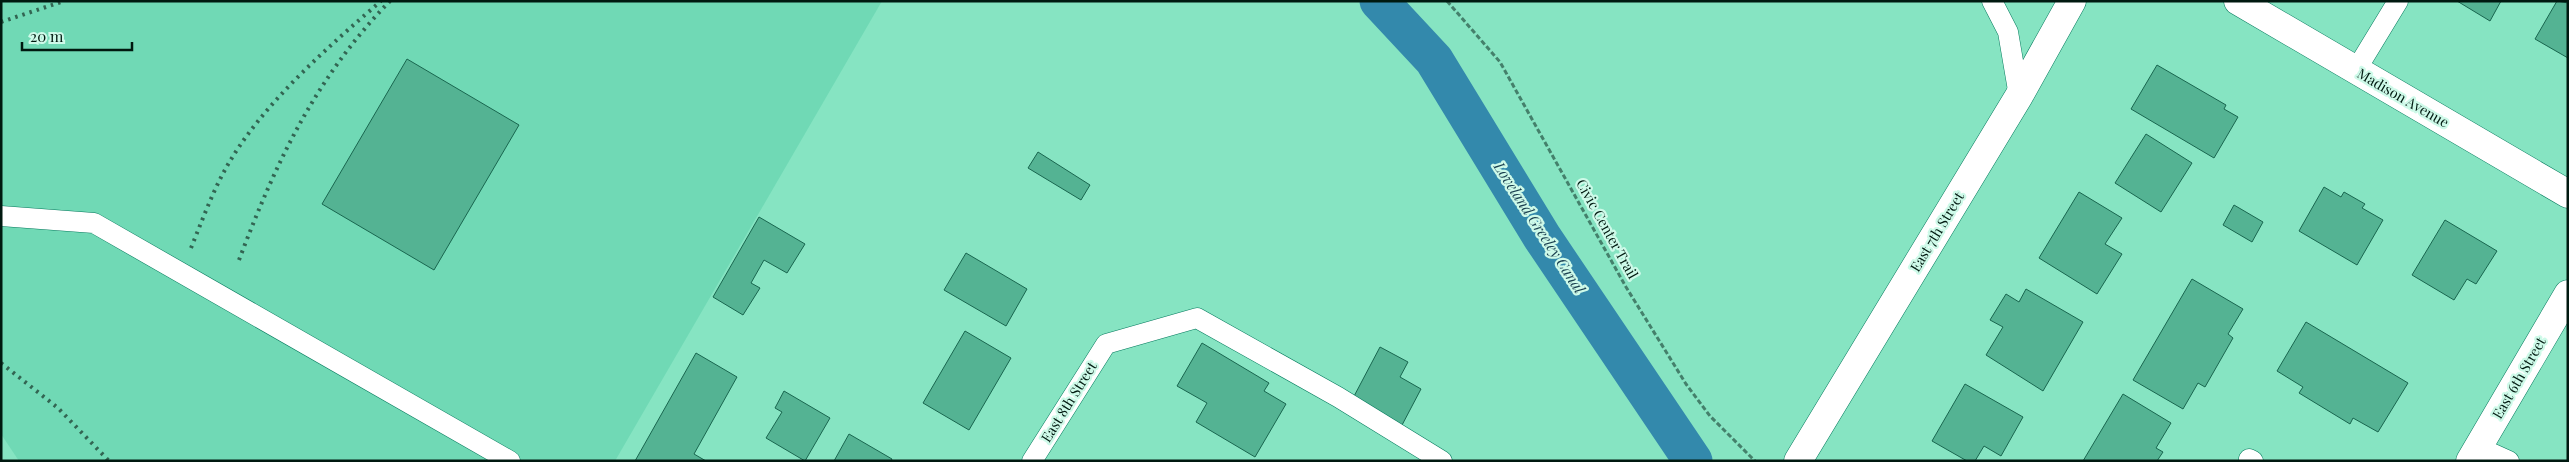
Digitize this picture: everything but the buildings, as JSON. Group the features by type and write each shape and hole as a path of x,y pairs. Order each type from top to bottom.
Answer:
{"street":[{"name":"East 7th Street","path":"1798,461 2019,96 2072,1"},
{"name":"Madison Avenue","path":"2238,1 2568,194"},
{"name":"East 6th Street","path":"2474,454 2568,294"}],"lane":[{"path":"1992,1 2008,32 2019,96"},
{"path":"2356,70 2398,1"},
{"path":"1,216 94,224 510,461"},
{"name":"East 8th Street","path":"1032,461 1106,344 1197,318 1338,397 1442,461"},
{"path":"2474,454 2509,461"}],"path":[{"name":"Civic Center Trail","path":"1447,1 1500,62 1626,286 1686,384 1710,416 1755,461"}],"shaded area":[{"path":"1,1 882,1 615,461 19,461 1,434"}],"waterway":[{"name":"Loveland Greeley Canal","path":"1379,1 1434,60 1542,237 1693,461"}],"railway":[{"path":"1,22 64,1"},
{"path":"191,248 207,207 226,168 257,122 296,78 381,1"},
{"path":"239,260 284,155 319,91 340,60 390,1"},
{"path":"1,363 58,408 109,461"}]}
